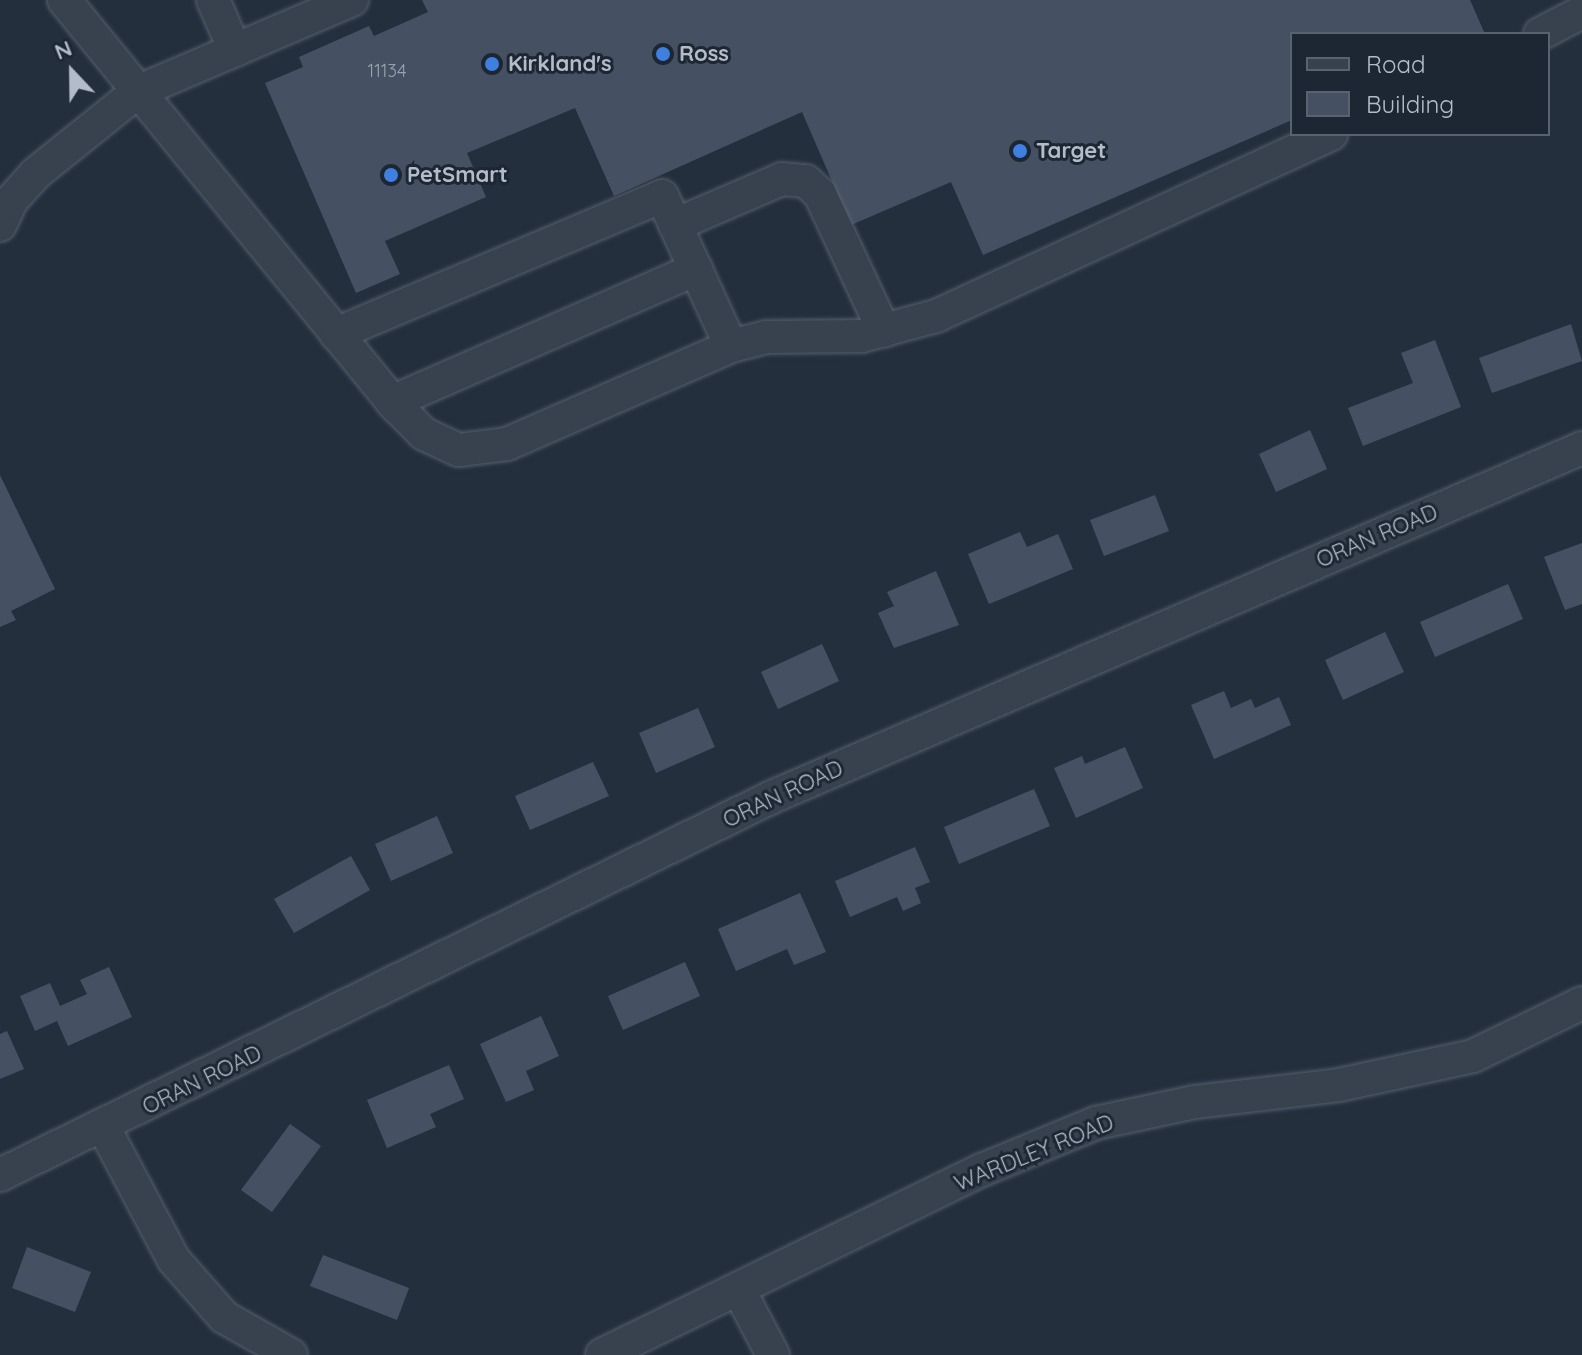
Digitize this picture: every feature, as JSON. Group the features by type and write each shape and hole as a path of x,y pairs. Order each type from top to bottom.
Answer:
{"street":[{"path":"64,0 392,402 440,444 476,451 507,444 731,346 766,337 862,336 936,316 1327,136"},
{"path":"213,0 235,50"},
{"path":"0,225 11,201 35,174 137,92 352,0"},
{"path":"1544,32 1582,12"},
{"path":"675,225 782,179 806,181 820,194 884,331"},
{"path":"336,334 662,196 731,346"},
{"path":"392,402 696,269"},
{"name":"ORAN ROAD","path":"0,1175 104,1128 772,797 1582,448"},
{"name":"WARDLEY ROAD","path":"602,1355 982,1170 1096,1123 1195,1102 1339,1085 1473,1056 1582,1003"},
{"path":"104,1128 174,1260 224,1317 291,1355"},
{"path":"739,1290 773,1355"}],"building":[{"path":"422,0 1470,0 1484,32 1290,32 1290,121 983,255 951,182 851,225 802,112 614,196 575,108 467,153 486,197 385,241 400,274 356,293 265,83 303,67 299,57 369,26 374,36 428,12"},
{"path":"1571,324 1582,361 1492,393 1479,358"},
{"path":"1435,340 1461,407 1363,446 1348,408 1413,383 1401,353"},
{"path":"1310,430 1327,469 1276,492 1259,454"},
{"path":"0,475 55,589 11,611 16,620 0,627"},
{"path":"1155,495 1169,531 1104,556 1090,520"},
{"path":"1020,532 1027,547 1058,534 1073,569 989,604 968,554"},
{"path":"1582,543 1582,604 1565,610 1544,557"},
{"path":"936,571 959,625 894,648 878,613 894,606 887,592"},
{"path":"1508,584 1523,619 1435,657 1420,622"},
{"path":"1385,632 1404,672 1343,700 1325,660"},
{"path":"822,644 839,681 778,709 761,672"},
{"path":"1224,691 1231,708 1251,699 1255,708 1279,697 1291,725 1214,759 1191,705"},
{"path":"698,708 715,747 656,773 639,733"},
{"path":"1125,747 1143,788 1076,818 1054,768 1082,756 1085,764"},
{"path":"593,762 609,796 530,830 515,796"},
{"path":"1034,789 1050,826 959,864 944,827"},
{"path":"437,816 453,853 391,881 375,844"},
{"path":"915,847 930,882 915,888 921,903 903,911 897,897 850,917 835,881"},
{"path":"351,856 370,890 294,933 274,899"},
{"path":"800,893 826,952 794,965 787,949 736,971 718,929"},
{"path":"685,962 700,996 623,1030 608,996"},
{"path":"109,967 132,1017 68,1046 57,1021 35,1031 20,996 50,983 60,1006 87,994 80,980"},
{"path":"541,1016 559,1056 526,1071 534,1090 506,1102 480,1044"},
{"path":"7,1031 24,1069 0,1079 0,1034"},
{"path":"449,1065 464,1099 430,1114 436,1127 387,1148 367,1100"},
{"path":"290,1124 321,1146 272,1212 241,1190"},
{"path":"27,1247 91,1272 75,1312 12,1288"},
{"path":"323,1255 409,1288 397,1320 310,1286"}],"place":[{"name":"Ross","path":"663,54"},
{"name":"Kirkland's","path":"492,64"},
{"name":"Target","path":"1020,151"},
{"name":"PetSmart","path":"391,175"}]}
